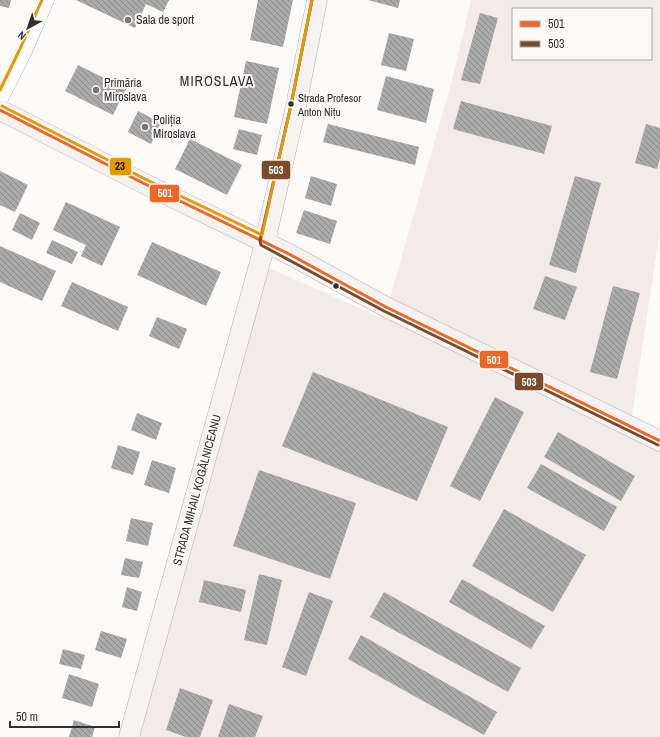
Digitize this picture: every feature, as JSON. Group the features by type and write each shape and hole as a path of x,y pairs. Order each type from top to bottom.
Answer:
{"street":[{"path":"0,101 24,53 47,0"},
{"name":"STRADA MIHAIL KOGĂLNICEANU","path":"129,737 265,242 296,106 317,0"},
{"path":"0,110 143,183 289,254 386,307 660,440"}],"shaded area":[{"path":"471,0 660,0 660,229 629,435 660,451 660,737 140,737 262,265 384,319 451,84"}],"building":[{"path":"0,0 11,0 9,8 0,6"},
{"name":"Sala de sport","path":"76,0 169,0 163,12 146,4 135,28"},
{"path":"258,0 293,0 283,47 250,40"},
{"path":"368,0 400,0 398,8"},
{"path":"480,13 498,18 480,84 461,80"},
{"path":"389,33 414,39 406,71 381,65"},
{"path":"246,61 279,68 267,124 234,117"},
{"name":"Primăria Miroslava","path":"78,65 126,89 113,115 65,91"},
{"path":"386,76 434,89 426,123 377,110"},
{"path":"461,101 552,126 544,154 453,129"},
{"name":"Poliția Miroslava","path":"138,111 161,123 151,144 128,132"},
{"path":"328,124 419,147 415,165 323,142"},
{"path":"646,124 660,128 660,158 657,169 635,163"},
{"path":"239,129 262,135 257,155 233,149"},
{"path":"190,139 242,165 227,195 175,169"},
{"path":"0,171 28,185 15,212 0,205"},
{"path":"311,176 337,184 331,206 305,198"},
{"path":"575,176 601,183 576,273 549,265"},
{"path":"66,202 120,227 102,266 81,256 86,245 53,230"},
{"path":"304,210 337,221 330,244 296,233"},
{"path":"20,213 40,223 32,240 12,230"},
{"path":"52,240 78,252 72,264 46,253"},
{"path":"152,242 221,272 206,306 137,275"},
{"path":"0,246 56,271 42,301 0,282"},
{"path":"545,276 577,287 565,320 533,309"},
{"path":"72,282 128,307 118,331 61,306"},
{"path":"613,286 640,293 617,379 590,372"},
{"path":"157,317 187,329 179,349 149,336"},
{"path":"313,372 448,427 417,501 282,446"},
{"path":"495,397 524,412 480,501 450,486"},
{"path":"137,413 162,423 156,440 131,430"},
{"path":"558,432 635,476 621,501 544,457"},
{"path":"118,445 140,452 133,475 111,468"},
{"path":"152,460 176,468 169,493 144,485"},
{"path":"541,464 617,507 604,531 527,488"},
{"path":"259,470 356,503 330,579 233,546"},
{"path":"504,509 586,555 553,612 472,566"},
{"path":"131,518 153,523 148,546 126,541"},
{"path":"125,558 143,562 139,578 121,575"},
{"path":"259,574 282,580 267,645 244,640"},
{"path":"462,579 545,626 531,649 449,602"},
{"path":"204,580 246,590 241,612 199,602"},
{"path":"127,587 142,592 137,611 122,607"},
{"path":"309,592 333,601 306,676 282,667"},
{"path":"384,592 521,668 508,692 370,617"},
{"path":"101,631 127,639 121,658 95,650"},
{"path":"361,635 497,712 484,735 348,659"},
{"path":"63,649 85,655 81,669 59,664"},
{"path":"69,674 99,684 92,707 62,698"},
{"path":"180,688 213,700 200,737 186,737 166,730"},
{"path":"229,704 263,716 255,737 218,737"},
{"path":"74,720 95,727 92,737 69,737"}],"transit line":[{"name":"23","path":"0,90 42,0"},
{"name":"503","path":"312,0 291,105 260,241 261,245 384,311 658,445"},
{"name":"23","path":"2,106 145,179 262,235 291,105 312,0"},
{"name":"501","path":"0,110 143,183 289,254 386,307 660,441"}],"place":[{"name":"Sala de sport","path":"128,20"},
{"name":"Primăria Miroslava","path":"96,90"},
{"name":"Strada Profesor Anton Nițu","path":"291,104"},
{"name":"Poliția Miroslava","path":"145,127"}],"district":[{"name":"MIROSLAVA","path":"217,81"}]}
